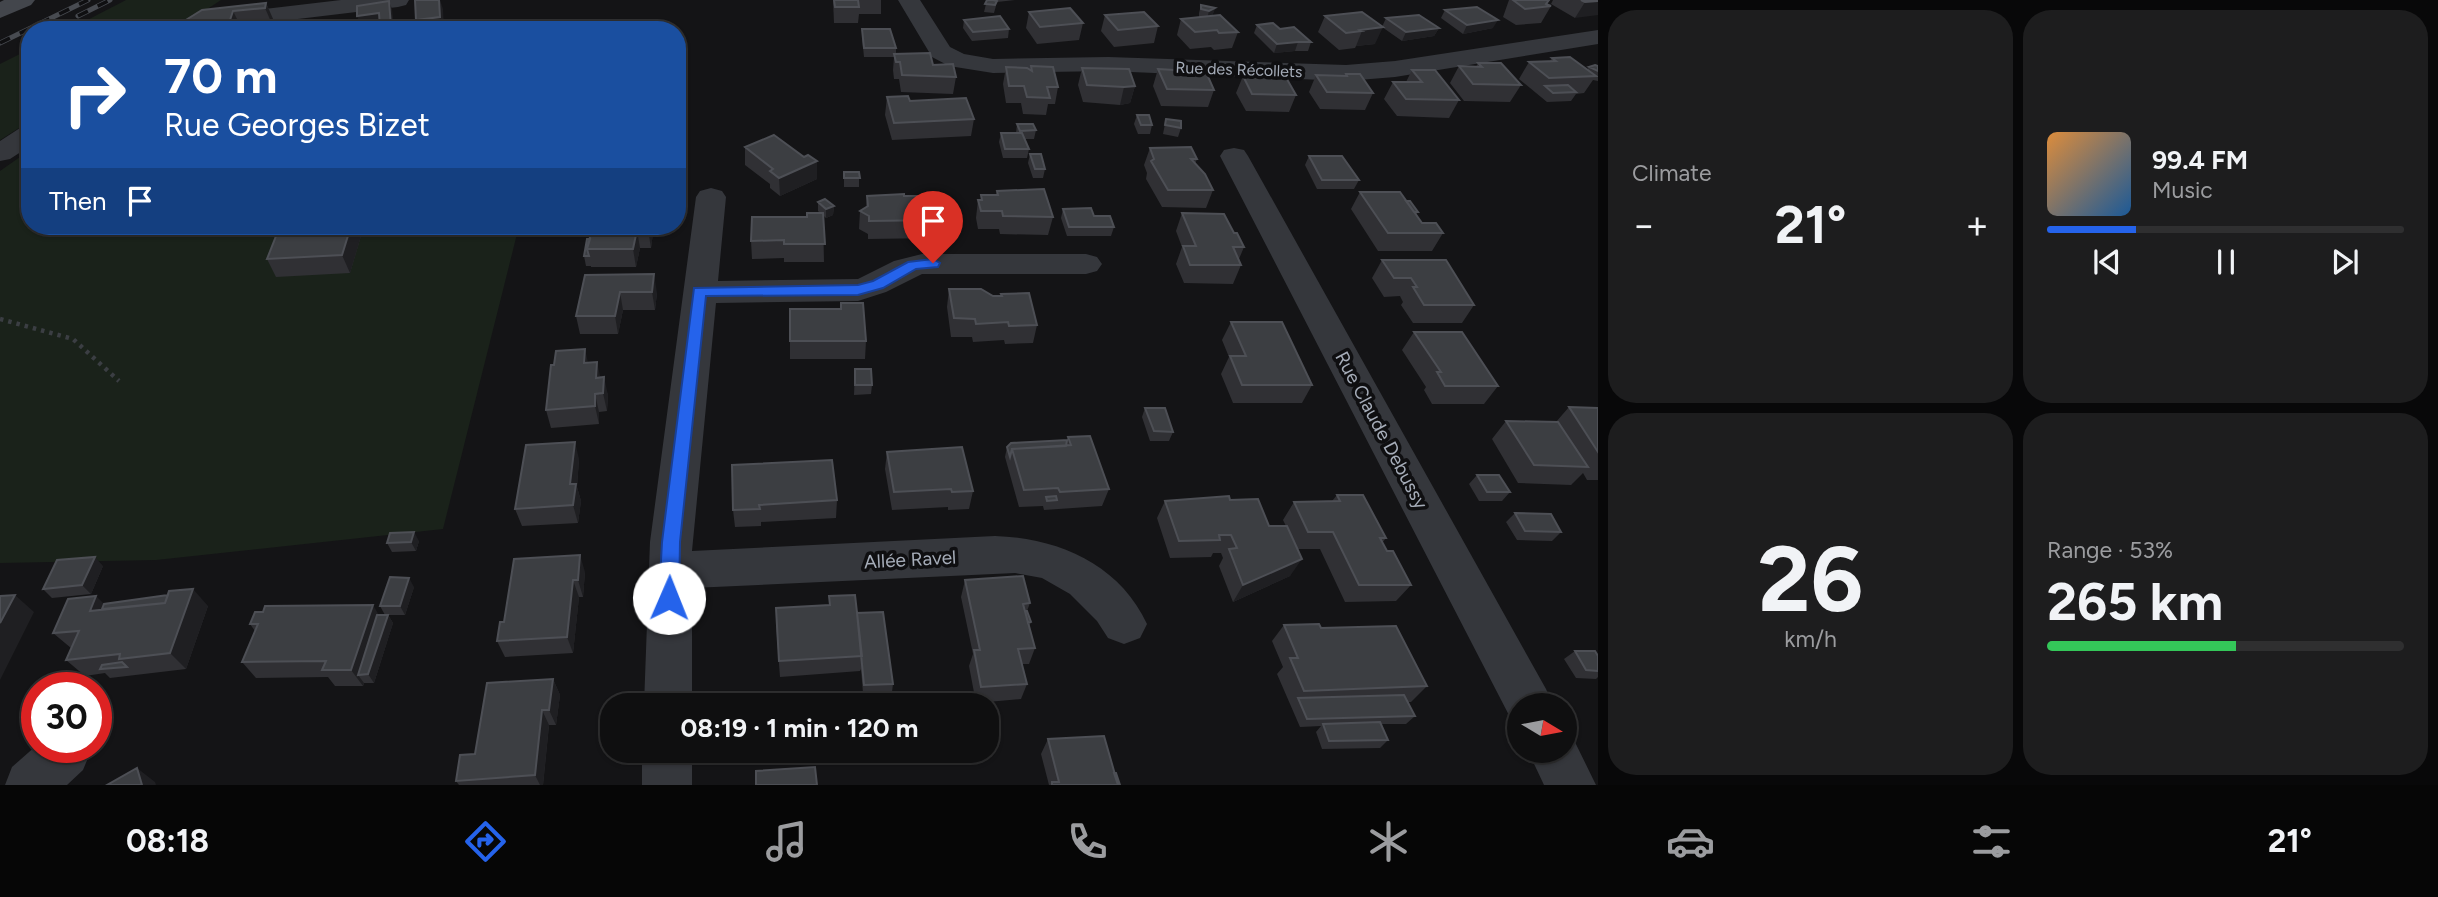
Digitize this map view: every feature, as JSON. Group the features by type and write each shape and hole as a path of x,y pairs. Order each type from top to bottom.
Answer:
{"main road":[{"path":"0,11 23,0"}],"street":[{"path":"233,0 203,19 239,20 398,0"},
{"name":"Rue des Récollets","path":"909,0 941,52 958,61 993,66 1108,64 1346,73 1395,69 1598,37"},
{"path":"0,153 21,140"},
{"name":"Rue Claude Debussy","path":"1234,156 1523,693"},
{"path":"668,693 669,571 711,197"},
{"path":"699,292 858,290 878,285 906,268 922,264 1086,264"},
{"name":"Allée Ravel","path":"669,571 981,555 1030,556 1064,566 1083,578 1107,599 1124,624"},
{"path":"667,763 667,785"},
{"path":"1560,763 1572,785"}],"path":[{"path":"0,319 73,339 119,381"}],"shaded area":[{"path":"126,0 221,0 190,21 85,21"},
{"path":"21,54 21,127 0,140 0,64"},
{"path":"21,156 21,235 517,235 443,529 156,560 0,563 0,171"}],"building":[{"path":"415,0 439,0 440,17 416,20"},
{"path":"834,0 858,0 859,7 835,7"},
{"path":"987,0 997,1 995,5 985,4"},
{"path":"1513,0 1549,0 1546,4 1551,6 1525,9"},
{"path":"389,1 391,21 380,21 379,13 357,16 357,6"},
{"path":"266,3 265,8 233,11 230,20 184,21 202,10"},
{"path":"1201,5 1215,8 1209,11 1201,9"},
{"path":"1477,7 1498,20 1467,25 1445,10"},
{"path":"1070,8 1083,23 1040,27 1029,12"},
{"path":"1144,12 1158,26 1118,30 1105,15"},
{"path":"1362,12 1383,27 1346,33 1325,16"},
{"path":"1220,15 1238,32 1195,32 1181,19"},
{"path":"1419,15 1439,28 1406,32 1386,18"},
{"path":"1000,16 1009,29 973,32 964,20"},
{"path":"1273,23 1280,29 1294,27 1311,42 1277,44 1257,25"},
{"path":"862,29 890,29 896,48 864,48"},
{"path":"930,53 933,65 953,64 956,77 902,75 900,62 896,62 894,54"},
{"path":"1570,57 1596,76 1549,78 1529,62 1556,61 1552,58"},
{"path":"1478,63 1501,63 1521,85 1473,84 1459,66 1482,67"},
{"path":"1031,66 1053,67 1058,87 1047,87 1050,98 1027,97 1024,86 1009,86 1006,67 1027,68 1032,71"},
{"path":"1082,68 1129,69 1135,86 1087,85"},
{"path":"1158,69 1206,72 1214,90 1167,89"},
{"path":"1412,70 1435,70 1459,100 1406,99 1393,82 1422,82"},
{"path":"1284,74 1296,95 1252,94 1243,76"},
{"path":"1346,74 1360,74 1373,93 1327,92 1316,75 1347,76"},
{"path":"1568,85 1576,92 1553,93 1545,86"},
{"path":"908,96 910,101 966,98 974,119 894,123 887,97"},
{"path":"1137,115 1149,115 1152,125 1141,125"},
{"path":"1166,119 1181,121 1181,128 1165,125"},
{"path":"1017,124 1033,124 1036,130 1020,131"},
{"path":"1001,133 1022,133 1029,149 1005,149"},
{"path":"774,135 804,157 808,155 817,161 779,178 770,171 773,169 745,147"},
{"path":"1191,147 1197,159 1191,159 1205,174 1213,190 1168,190 1151,161 1154,159 1150,148"},
{"path":"1030,154 1041,154 1045,169 1035,169"},
{"path":"1309,156 1342,156 1359,180 1322,180"},
{"path":"844,172 859,172 860,178 844,178"},
{"path":"1044,189 1053,217 1003,216 1002,211 981,211 978,200 982,200 981,195 998,195 997,191"},
{"path":"1360,192 1400,192 1422,223 1436,223 1443,233 1388,233"},
{"path":"867,196 934,196 938,220 869,221 869,216 860,211 868,206"},
{"path":"825,199 834,206 826,209 818,202"},
{"path":"1406,201 1410,201 1418,212 1414,212"},
{"path":"1091,208 1094,216 1110,216 1114,227 1069,227 1063,209"},
{"path":"807,213 823,213 825,244 784,244 784,240 751,241 752,217 807,217"},
{"path":"1182,213 1224,214 1244,247 1233,247 1241,265 1190,265 1183,246 1196,246"},
{"path":"276,235 348,235 342,255 267,259"},
{"path":"590,235 636,235 633,249 587,249"},
{"path":"587,239 590,239 587,249 589,256 584,256"},
{"path":"1382,260 1446,260 1474,305 1424,305 1413,287 1417,287 1411,278 1394,278"},
{"path":"654,274 652,292 620,292 615,316 576,316 585,275"},
{"path":"949,289 981,289 993,296 1029,293 1037,325 1009,326 1008,322 976,324 975,319 954,318"},
{"path":"841,303 863,303 866,341 790,341 790,309 841,309"},
{"path":"1231,322 1282,322 1312,385 1242,385 1230,356 1246,356"},
{"path":"1414,332 1462,332 1498,386 1445,386 1437,372 1441,372"},
{"path":"585,349 584,363 597,362 596,378 604,377 603,393 595,394 595,406 546,410 551,365 554,365 556,351"},
{"path":"855,369 871,369 872,385 855,385"},
{"path":"1569,407 1598,408 1598,452"},
{"path":"1145,408 1165,408 1173,432 1154,431"},
{"path":"1506,421 1558,422 1588,467 1534,465"},
{"path":"1090,436 1109,489 1060,492 1058,488 1024,490 1012,449 1071,445 1068,437"},
{"path":"1067,440 1066,446 1012,449 1010,457 1007,447 1011,443"},
{"path":"575,442 570,484 576,484 573,505 515,509 526,445"},
{"path":"962,447 973,491 952,492 951,489 894,492 887,452"},
{"path":"832,460 837,500 759,505 760,509 733,510 732,465"},
{"path":"1477,475 1499,475 1510,492 1487,492"},
{"path":"1337,495 1363,495 1386,538 1380,538 1387,551 1393,551 1411,585 1359,585 1333,532 1308,532 1294,502 1340,501"},
{"path":"1056,496 1057,500 1047,501 1046,497"},
{"path":"1229,496 1230,500 1258,499 1269,526 1287,526 1302,559 1243,585 1229,549 1237,548 1231,535 1219,535 1220,540 1179,541 1165,501"},
{"path":"1515,513 1551,514 1561,532 1525,531"},
{"path":"414,532 411,542 387,543 390,533"},
{"path":"580,555 578,580 573,580 567,637 497,641 500,622 504,622 514,559"},
{"path":"95,557 82,585 43,589 57,560"},
{"path":"1023,576 1030,603 1023,604 1035,648 1018,649 1027,684 981,687 974,650 980,650 965,580"},
{"path":"390,577 409,578 400,606 380,606"},
{"path":"193,589 170,653 119,659 120,654 66,660 79,631 53,633 68,599 96,596 90,611 165,603 169,591"},
{"path":"15,595 0,623 0,596"},
{"path":"168,595 165,603 102,609 104,604"},
{"path":"855,595 862,656 779,661 776,608 830,605 829,596"},
{"path":"373,605 351,670 322,670 326,661 242,662 258,624 250,624 255,612 263,612 265,606"},
{"path":"883,612 893,684 864,685 857,613"},
{"path":"377,615 388,615 368,674 358,675"},
{"path":"1319,624 1321,628 1396,626 1427,686 1304,691 1290,658 1298,658 1284,625"},
{"path":"1575,651 1595,651 1598,656 1598,671 1586,670"},
{"path":"122,662 127,667 100,669 102,665"},
{"path":"553,679 549,710 542,710 535,775 456,781 460,755 475,754 487,683"},
{"path":"1404,695 1415,716 1307,719 1298,698"},
{"path":"1380,722 1388,740 1329,741 1323,724"},
{"path":"1104,736 1118,785 1052,785 1052,782 1059,782 1048,739"},
{"path":"815,767 817,785 756,785 756,771"},
{"path":"137,768 142,785 107,785"}],"railway":[{"path":"45,21 88,0"},
{"path":"78,16 110,0"},
{"path":"0,43 21,33"}],"route":[{"path":"669,598 671,542 699,292 858,290 878,285 913,265 933,263"}]}
